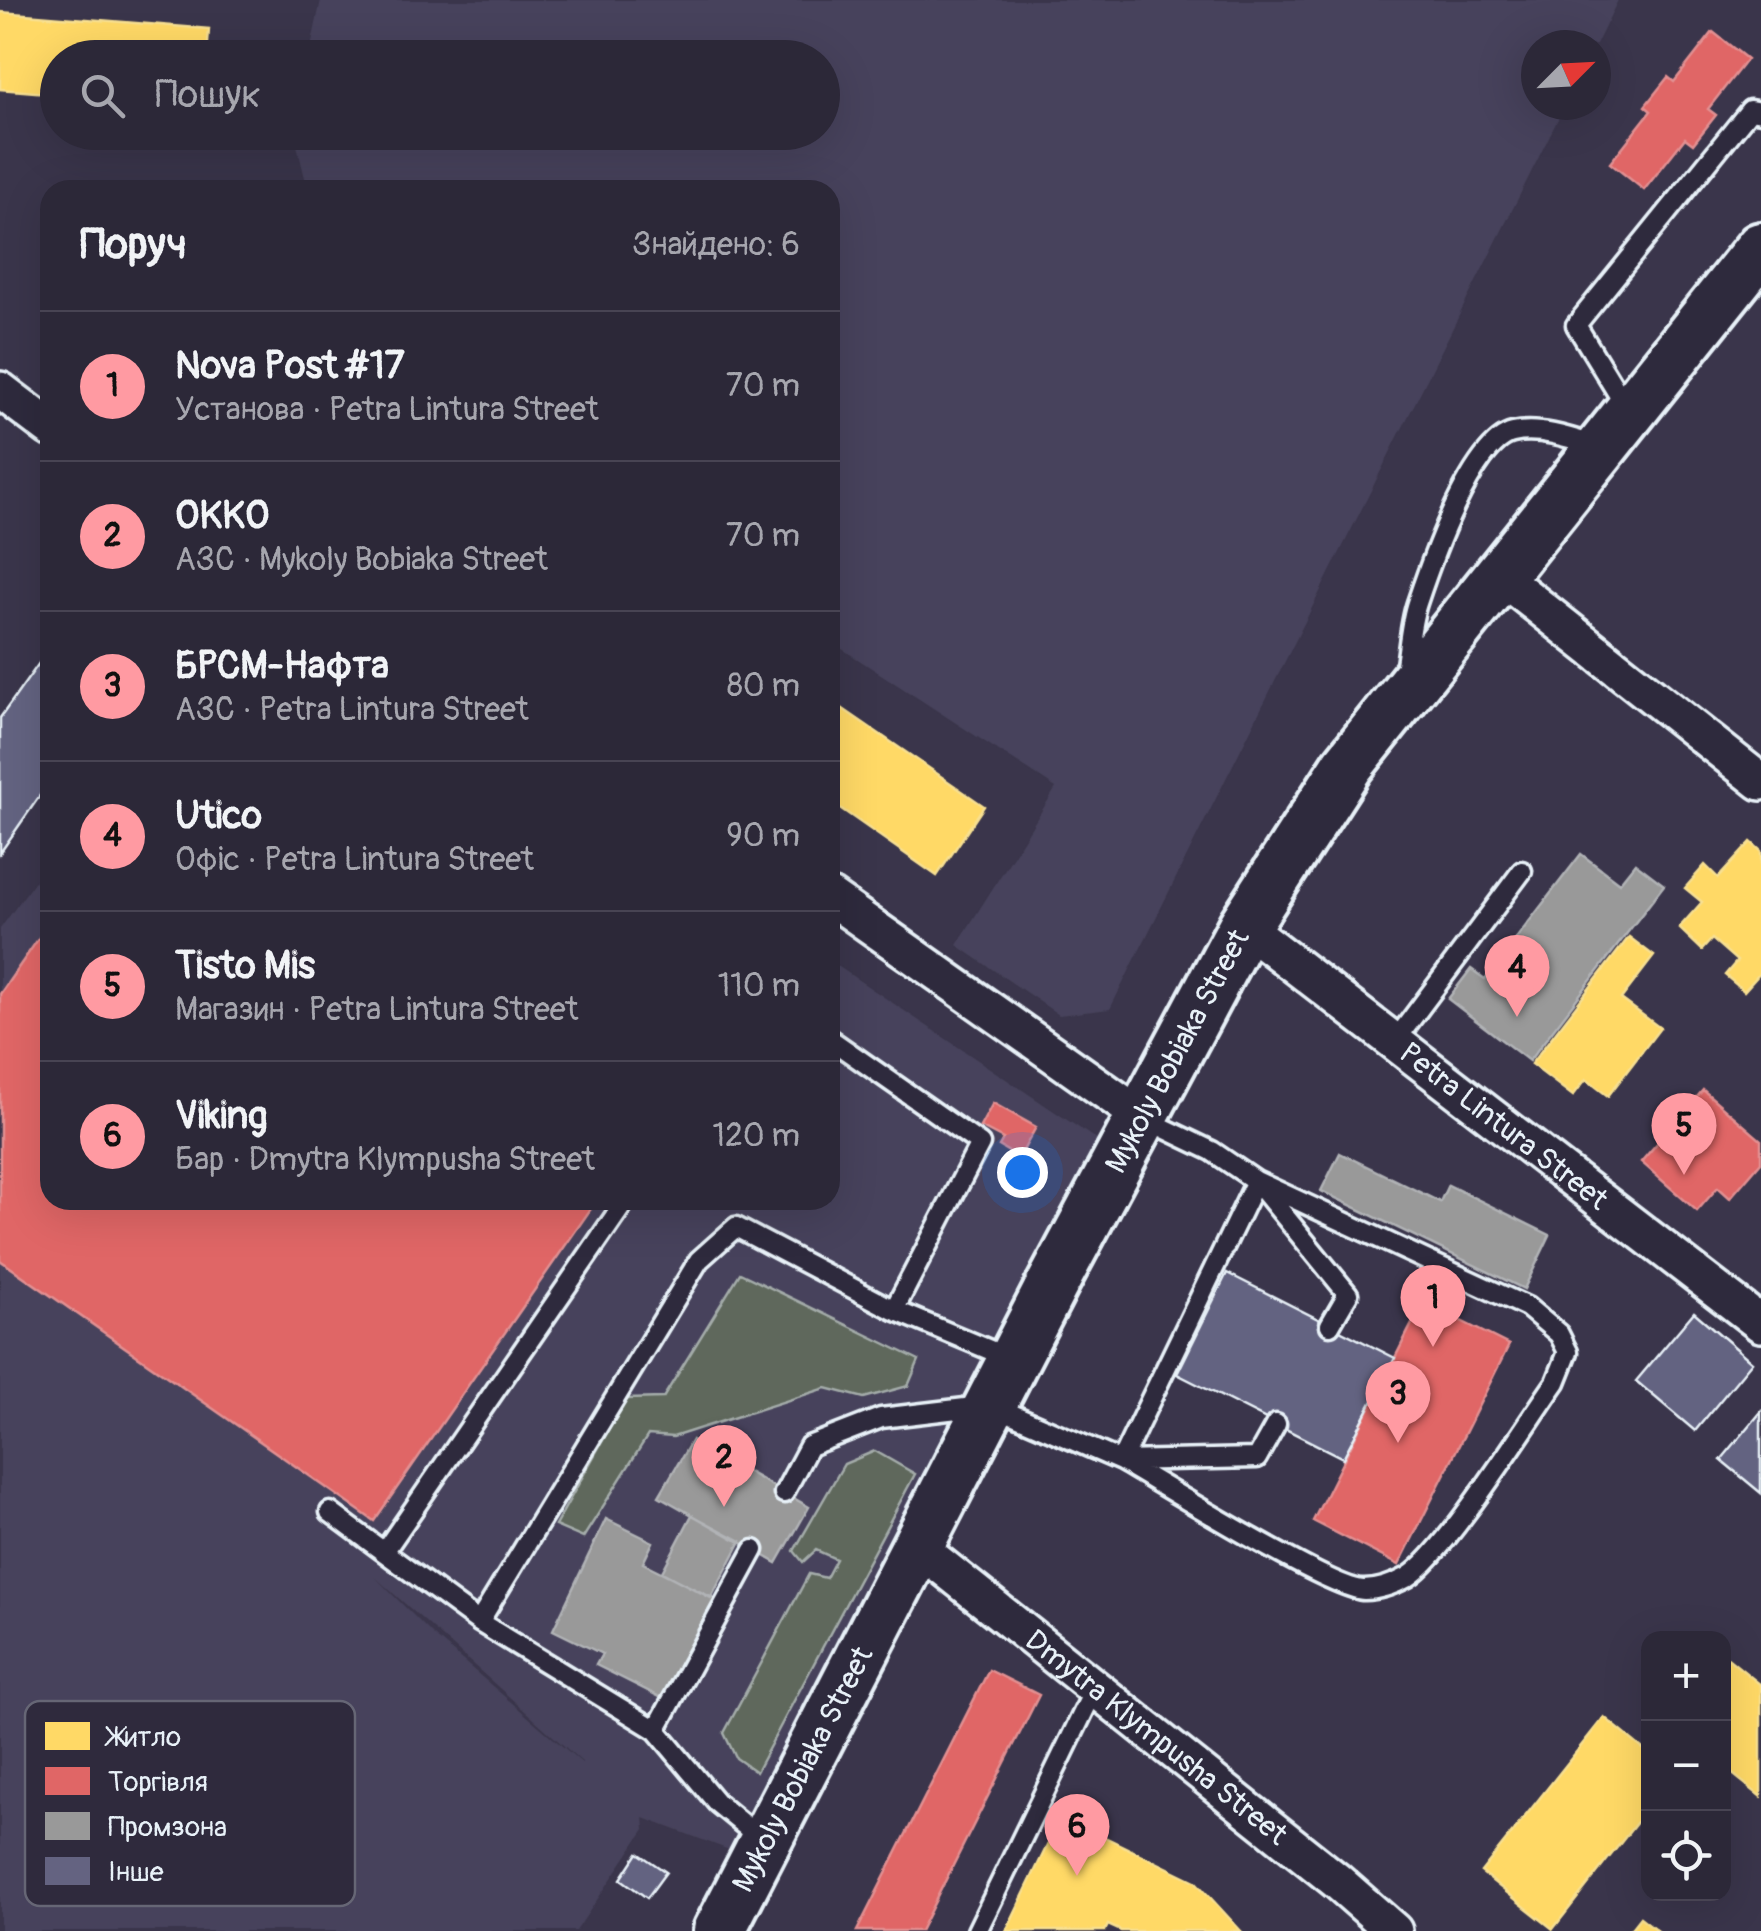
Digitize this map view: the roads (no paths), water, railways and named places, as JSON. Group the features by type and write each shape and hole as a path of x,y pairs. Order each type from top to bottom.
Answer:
{"street":[{"name":"Mykoly Bobiaka Street","path":"719,1931 1244,926 1348,765 1761,248"},
{"path":"0,390 40,420"},
{"path":"1499,575 1761,782"},
{"path":"840,904 1142,1118"},
{"name":"Petra Lintura Street","path":"1244,926 1761,1324"},
{"name":"Dmytra Klympusha Street","path":"918,1547 1394,1931"}],"lane":[{"path":"1400,700 1416,605 1466,485 1485,452 1512,433 1559,435 1615,430 1576,325 1750,110 1761,112"},
{"path":"1395,1041 1522,871"},
{"path":"840,1045 980,1144 894,1310"},
{"path":"784,1492 809,1446 881,1418 991,1405 1121,1461 1325,1576 1361,1590 1388,1586 1411,1575 1438,1546 1556,1382 1568,1352 1559,1334 1527,1308 1256,1181 1212,1151 1142,1118"},
{"path":"1256,1181 1348,1294 1330,1326"},
{"path":"1121,1461 1256,1181"},
{"path":"384,1552 619,1210"},
{"path":"479,1622 699,1260 736,1228 894,1310 962,1342 1014,1360"},
{"path":"1121,1461 1257,1458 1276,1424"},
{"path":"330,1512 479,1622 656,1730 717,1803 765,1843"},
{"path":"656,1730 754,1550"},
{"path":"977,1931 1095,1688"}],"place":[{"name":"Utico","path":"1517,1017"},
{"name":"Tisto Mis","path":"1684,1175"},
{"name":"Nova Post #17","path":"1433,1347"},
{"name":"БРСМ-Нафта","path":"1398,1443"},
{"name":"OKKO","path":"724,1507"},
{"name":"Viking","path":"1077,1876"}]}
